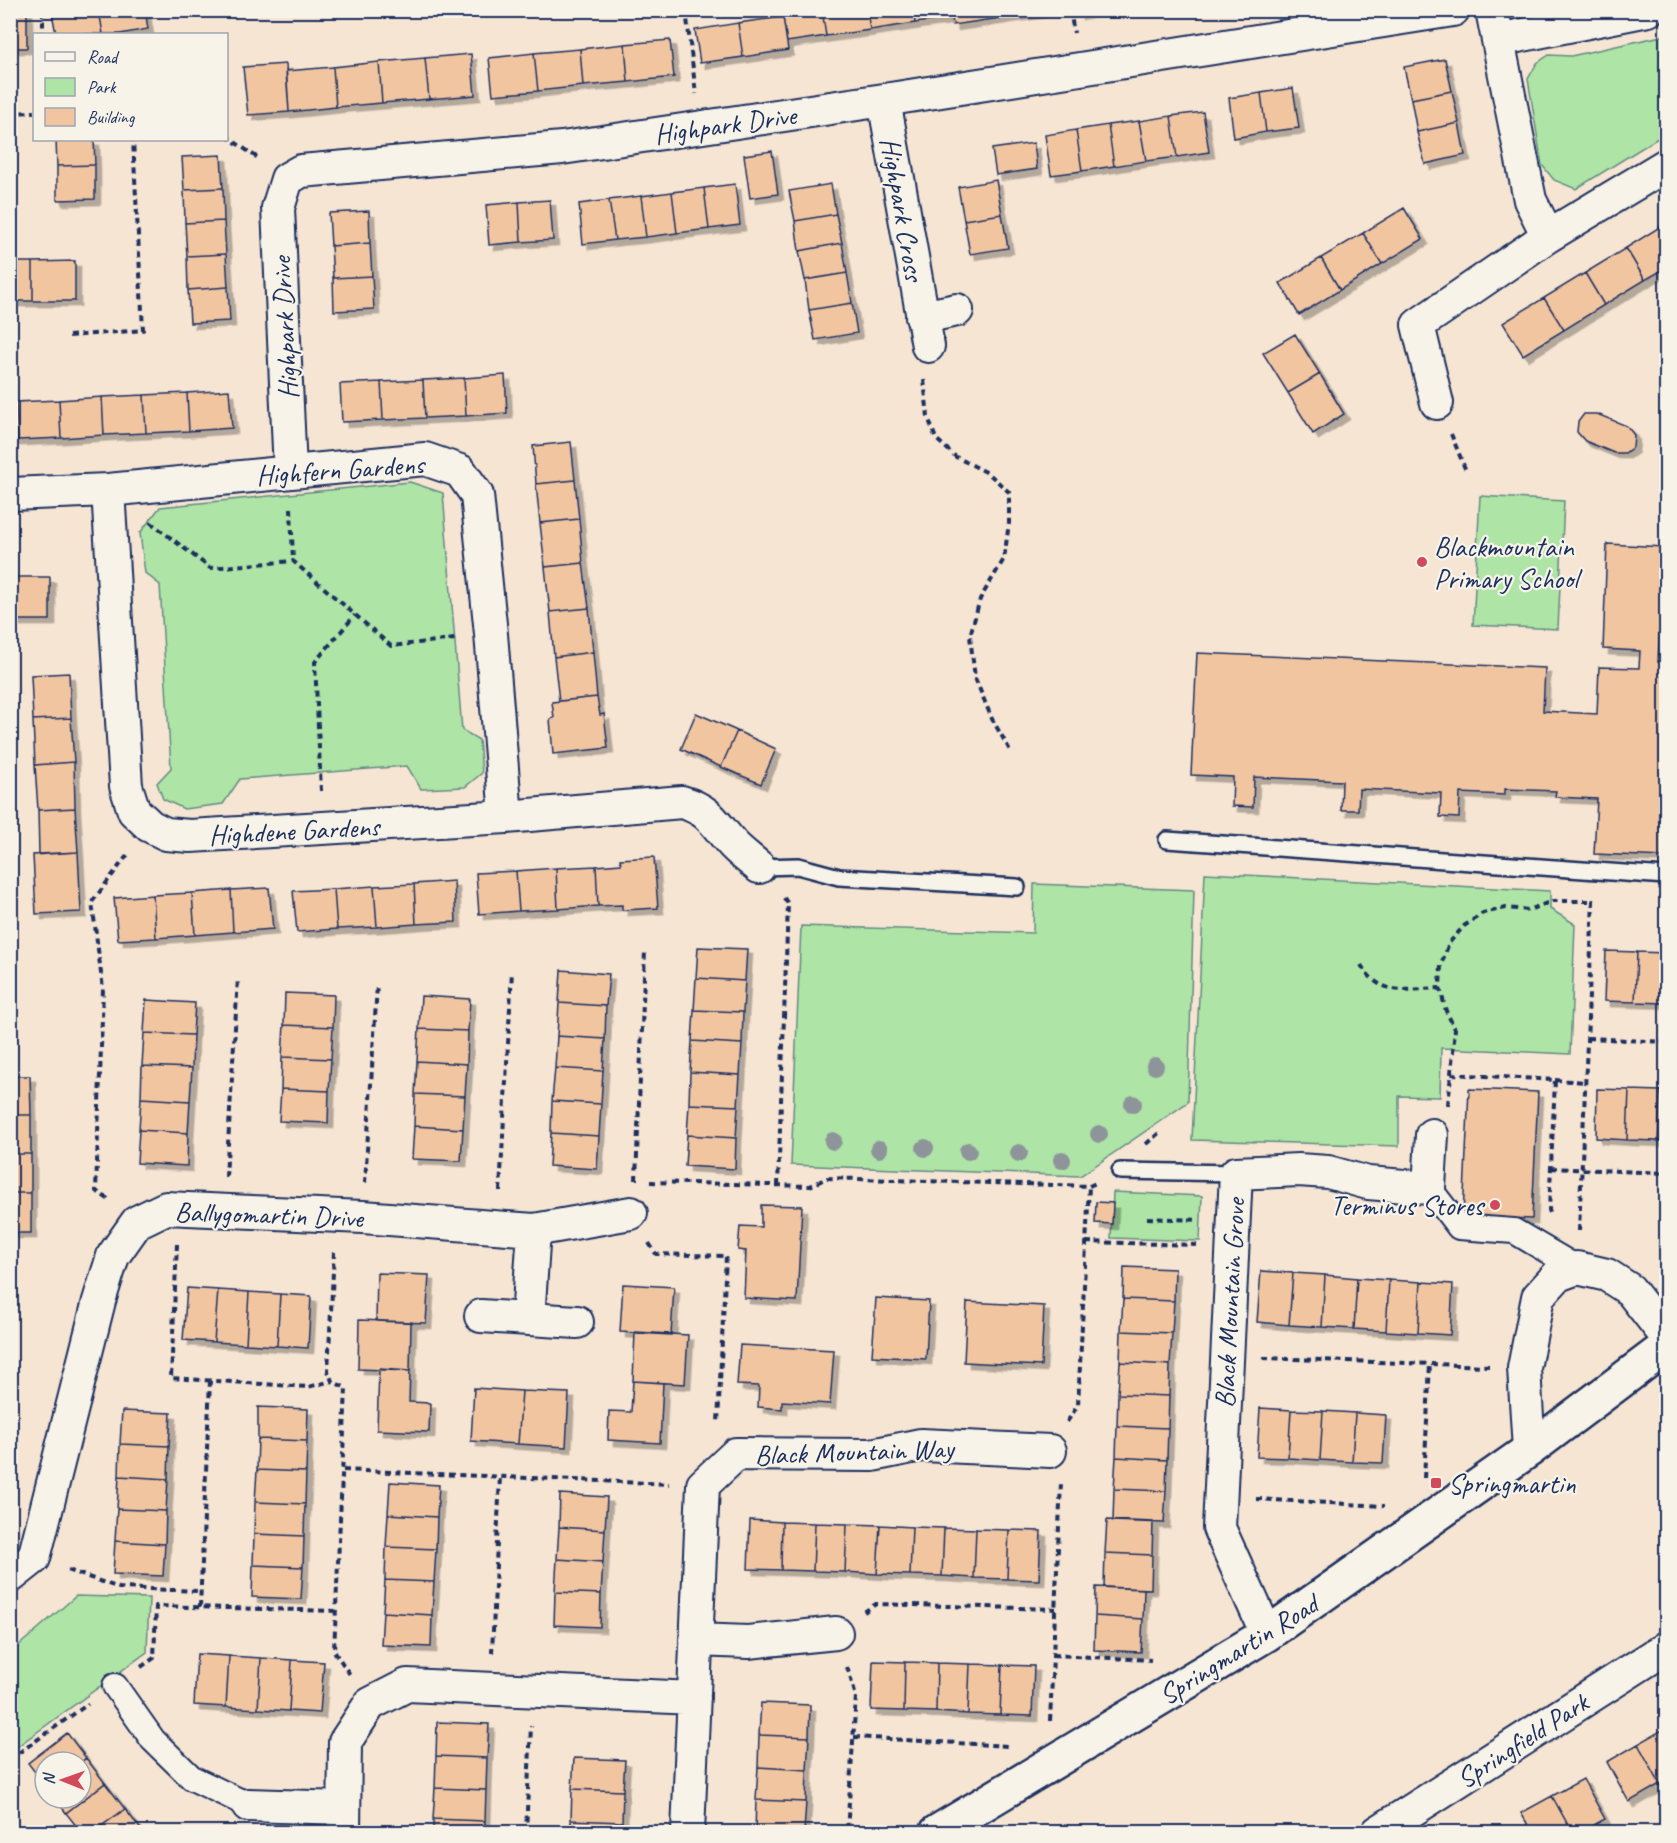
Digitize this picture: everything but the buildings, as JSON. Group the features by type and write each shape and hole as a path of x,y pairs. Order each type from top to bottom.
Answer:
{"street":[{"name":"Highpark Drive","path":"290,471 278,208 287,179 301,171 562,148 884,100 1453,10"},
{"path":"1548,236 1530,200 1495,26 1648,10"},
{"name":"Highpark Cross","path":"884,100 925,332 957,310"},
{"path":"1437,403 1418,325 1548,236 1666,165"},
{"name":"Highfern Gardens","path":"10,494 108,490 425,459 460,471 477,495 506,817"},
{"path":"108,490 126,786 134,811 150,826"},
{"name":"Highdene Gardens","path":"150,826 166,834 190,836 506,817 682,802 698,807 712,818 731,843 759,867"},
{"path":"1432,1136 1429,1188 1459,1227 1515,1231 1577,1268 1606,1275 1630,1290 1666,1336"},
{"name":"Black Mountain Grove","path":"1267,1634 1219,1528 1236,1173 1298,1170 1328,1172 1368,1183 1429,1188"},
{"name":"Ballygomartin Drive","path":"22,1568 113,1256 137,1222 166,1208 178,1208 349,1216 534,1230 631,1213"},
{"path":"528,1319 534,1230"},
{"path":"1529,1450 1524,1368 1538,1297 1558,1275 1577,1268"},
{"path":"481,1317 577,1322"},
{"name":"Springmartin Road","path":"937,1833 1267,1634 1529,1450 1666,1347"},
{"name":"Black Mountain Way","path":"703,1485 736,1454 872,1455 921,1445 1050,1451"},
{"path":"688,1833 703,1485"},
{"path":"696,1640 747,1642 836,1633"},
{"name":"Springfield Park","path":"1378,1833 1666,1648"},
{"path":"115,1686 153,1740 192,1778 248,1805 344,1820 345,1742 370,1704 407,1685 694,1698"}],"lane":[{"path":"1167,840 1666,876"},
{"path":"759,867 798,866 839,877 1017,887"},
{"path":"1120,1171 1236,1173"}],"path":[{"path":"43,10 43,33"},
{"path":"686,10 701,127"},
{"path":"10,221 14,221 12,113 33,112"},
{"path":"69,336 143,330 133,141"},
{"path":"925,332 924,373 928,417 936,439 956,457 988,473 1009,492 1009,523 1004,559 980,599 970,636 975,678 992,719 1011,752"},
{"path":"290,471 293,561"},
{"path":"108,490 210,568 293,561 391,646 491,634"},
{"path":"322,828 315,662 355,615"},
{"path":"108,1199 96,1191 103,989 92,902 150,826"},
{"path":"759,867 789,904 778,1186"},
{"path":"1432,1136 1447,1111 1455,1029 1446,1011 1440,988 1441,965 1449,944 1464,926 1484,913 1506,908 1529,910 1552,901 1604,902"},
{"path":"1577,1268 1593,901"},
{"path":"645,951 636,1183 810,1186 828,1178 1089,1186 1078,1405 1050,1451 1062,1485 1047,1766"},
{"path":"1361,965 1370,979 1382,987 1440,988"},
{"path":"498,1227 512,971"},
{"path":"224,1210 238,978"},
{"path":"332,1381 328,1371 377,985"},
{"path":"1588,1038 1666,1042"},
{"path":"1451,1074 1586,1082"},
{"path":"1555,1080 1549,1210 1577,1268"},
{"path":"1551,1167 1666,1173"},
{"path":"178,1208 171,1378 308,1387 332,1381 346,1388 334,1651 370,1704"},
{"path":"631,1213 656,1254 726,1256 717,1429 736,1454"},
{"path":"1147,1218 1232,1233"},
{"path":"1086,1242 1232,1233"},
{"path":"1226,1356 1524,1368"},
{"path":"1220,1497 1395,1507 1426,1523 1424,1470 1430,1364"},
{"path":"200,1607 210,1381"},
{"path":"343,1470 703,1485"},
{"path":"490,1687 500,1476"},
{"path":"22,1568 119,1588 200,1591"},
{"path":"848,1833 856,1696 836,1633 876,1604 1056,1609"},
{"path":"10,1759 154,1658 156,1606 336,1611"},
{"path":"1053,1654 1158,1660"},
{"path":"526,1833 532,1689"},
{"path":"854,1737 1032,1747 1047,1766"}],"green space":[{"path":"1666,35 1666,133 1576,189 1554,180 1542,165 1528,79 1537,63 1549,55 1571,56"},
{"path":"410,482 443,493 462,730 479,740 482,773 465,787 421,789 407,766 240,779 223,804 184,809 163,799 157,783 171,768 160,585 145,573 140,533 160,507"},
{"path":"1480,496 1564,501 1558,629 1473,625"},
{"path":"1205,873 1550,891 1550,909 1575,924 1570,1054 1441,1048 1440,1097 1399,1096 1399,1146 1192,1140"},
{"path":"1034,884 1194,890 1188,1102 1080,1176 791,1165 801,926 1033,933"},
{"path":"1113,1192 1202,1196 1200,1241 1111,1238"},
{"path":"76,1596 149,1598 147,1652 11,1751 10,1653"}],"place":[{"name":"Blackmountain Primary School","path":"1422,562"},
{"name":"Terminus Stores","path":"1495,1205"},
{"name":"Springmartin","path":"1436,1483"}]}
